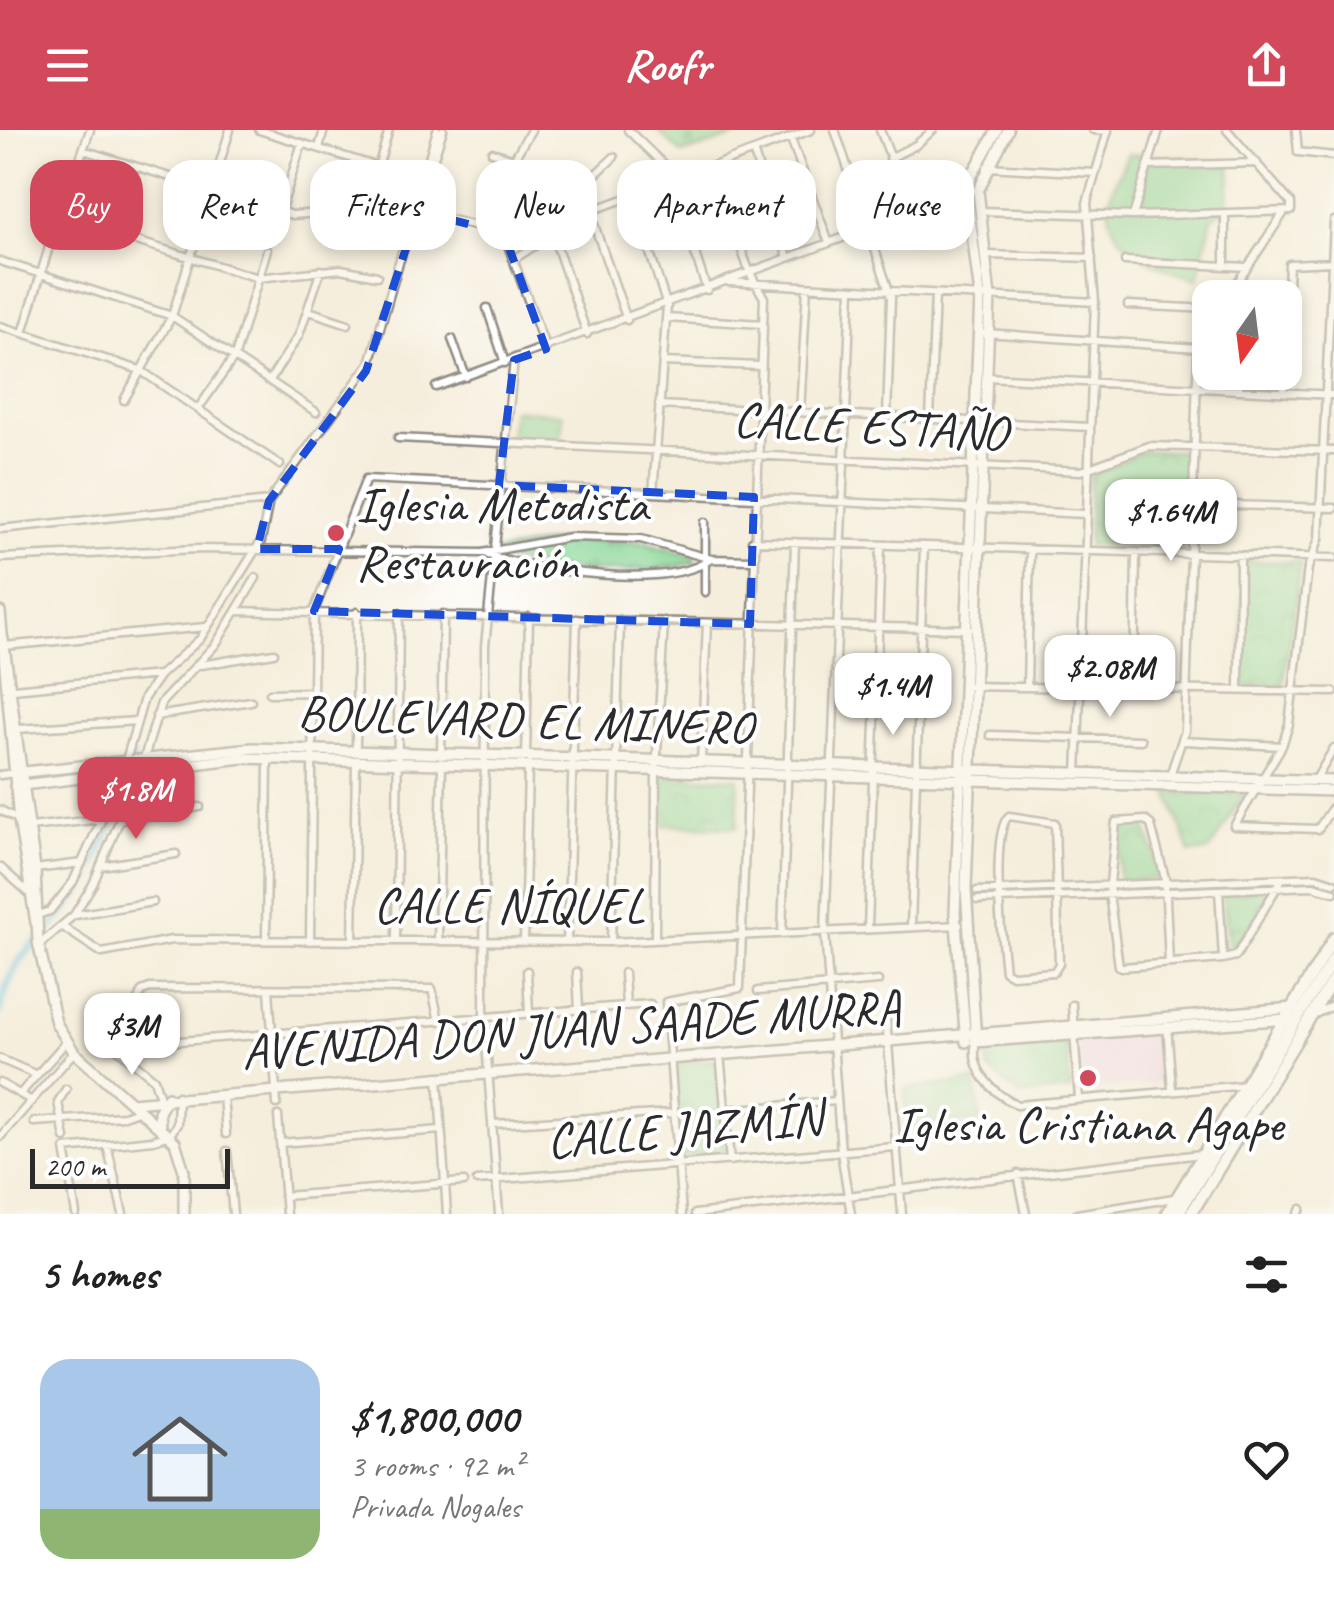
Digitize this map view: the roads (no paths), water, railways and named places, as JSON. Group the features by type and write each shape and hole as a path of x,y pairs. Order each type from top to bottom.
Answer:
{"main road":[{"path":"1178,1214 1334,938"},
{"path":"1313,1011 1334,958"},
{"path":"1191,1214 1334,978"},
{"path":"1290,1016 1313,1011"},
{"path":"1167,1214 1249,1086"}],"street":[{"path":"79,160 90,130"},
{"path":"221,160 230,130"},
{"path":"259,130 356,160"},
{"path":"319,148 324,130"},
{"path":"380,160 389,130"},
{"path":"431,160 440,130"},
{"path":"492,152 514,159 532,130"},
{"path":"628,130 661,160"},
{"path":"738,160 811,130"},
{"path":"835,130 845,160"},
{"path":"880,130 890,158 916,146 933,130"},
{"path":"985,297 979,235 980,184 982,166 997,130"},
{"path":"974,177 1008,130"},
{"path":"1077,778 1094,340 1094,173 1108,130 1093,130"},
{"path":"1133,216 1159,130"},
{"path":"980,211 1133,216 1291,211 1292,202 1228,130"},
{"path":"1296,130 1298,152 1334,156"},
{"path":"791,139 829,243"},
{"path":"290,180 302,143"},
{"path":"82,150 163,175"},
{"path":"754,154 788,258"},
{"path":"597,172 614,157"},
{"path":"1148,166 1258,163"},
{"path":"974,172 982,166 1094,173"},
{"path":"1239,280 1284,213"},
{"path":"1225,214 1225,266"},
{"path":"1334,221 1330,395 1319,539 1311,557 1291,692 1290,724 1282,746 1234,826 1318,828 1334,805"},
{"path":"974,224 987,255 961,924 969,1039 981,1076 1012,1103 1249,1086"},
{"path":"597,232 627,320"},
{"path":"436,387 666,306 836,240"},
{"path":"143,245 258,278 353,269 377,276"},
{"path":"23,333 48,250"},
{"path":"124,400 172,316 193,250"},
{"path":"198,409 235,356 267,250"},
{"path":"37,929 60,926 74,915 101,866 120,820 137,720 160,674 196,644 257,549 268,520 269,501 366,371 402,250"},
{"path":"399,261 403,250"},
{"path":"510,250 546,348"},
{"path":"515,255 526,250"},
{"path":"558,250 587,334"},
{"path":"649,250 666,306 653,492"},
{"path":"695,250 708,290"},
{"path":"682,1214 666,1002 740,990 738,936 764,298 742,250"},
{"path":"875,250 890,292 887,416"},
{"path":"987,255 1092,258"},
{"path":"1126,260 1247,267"},
{"path":"1288,280 1288,266 1294,260 1333,262"},
{"path":"1,262 172,316 316,412"},
{"path":"270,380 309,311 321,270"},
{"path":"728,282 1095,302"},
{"path":"800,412 806,287"},
{"path":"850,289 826,932 841,1152 851,1214"},
{"path":"930,419 935,294"},
{"path":"1128,305 1192,307"},
{"path":"486,308 510,361 505,443 488,553 484,761 484,1018 499,1214"},
{"path":"309,311 348,324"},
{"path":"666,318 762,324"},
{"path":"0,326 140,370 280,465"},
{"path":"984,333 1192,346"},
{"path":"452,339 466,377"},
{"path":"663,362 760,366"},
{"path":"981,377 1192,388"},
{"path":"1170,776 1184,742 1196,390"},
{"path":"1240,390 1330,395"},
{"path":"659,404 1090,427"},
{"name":"CALLE ESTAÑO","path":"398,438 1087,471 1142,448 1334,451"},
{"path":"310,941 314,612 366,480 1085,514"},
{"path":"0,529 269,501"},
{"path":"1192,504 1334,508"},
{"path":"705,522 705,592"},
{"path":"0,558 123,550 488,553 570,537 641,539 707,560"},
{"path":"752,541 1334,558"},
{"path":"782,934 795,542"},
{"path":"868,930 882,544"},
{"path":"911,927 924,546"},
{"path":"1026,688 1030,549"},
{"path":"1134,690 1136,552"},
{"path":"488,553 562,573 643,574 707,560 752,560"},
{"path":"1238,691 1240,555"},
{"path":"37,929 66,893 83,863 168,692 199,666 256,578"},
{"path":"237,611 970,629"},
{"path":"0,612 19,773"},
{"path":"353,941 357,612"},
{"path":"396,941 399,613"},
{"path":"438,941 442,614"},
{"path":"524,942 528,617"},
{"path":"567,942 577,618"},
{"path":"611,942 620,620"},
{"path":"656,940 656,766 664,622"},
{"path":"701,768 707,623"},
{"path":"3,644 207,627"},
{"path":"3,644 18,729 19,820 52,1008 74,1052 170,1135 182,1160 184,1214"},
{"path":"199,666 274,653"},
{"path":"13,689 160,674"},
{"path":"969,686 1334,692"},
{"path":"270,693 312,692"},
{"path":"156,716 250,701"},
{"path":"18,729 137,720"},
{"path":"990,735 1140,740"},
{"path":"1184,742 1282,746"},
{"name":"BOULEVARD EL MINERO","path":"19,786 240,748 356,758 965,774 1256,789 1334,781"},
{"path":"1313,786 1334,748"},
{"name":"BOULEVARD EL MINERO","path":"19,773 312,756"},
{"path":"266,940 268,760"},
{"path":"0,775 19,773"},
{"name":"BOULEVARD EL MINERO","path":"1077,778 1263,779 1334,791"},
{"path":"19,786 36,869 37,929"},
{"path":"120,820 200,806"},
{"path":"0,810 19,820"},
{"path":"1009,816 1056,823 1054,892 1059,968 1049,973 1012,976 1005,971 999,894 1002,825 1009,816"},
{"path":"29,827 103,819"},
{"path":"1169,963 1165,888 1150,822 1119,820 1114,826 1109,890 1116,964 1169,963 1238,953 1282,879"},
{"path":"101,866 176,854"},
{"path":"36,869 83,863"},
{"path":"0,867 29,893"},
{"path":"977,891 999,894 1165,888 1316,877 1334,883"},
{"path":"1165,888 1318,886 1334,892"},
{"path":"1219,890 1223,958"},
{"path":"977,900 999,894"},
{"path":"74,915 152,902"},
{"name":"CALLE NÍQUEL","path":"60,926 102,953 150,941 611,942 961,924"},
{"path":"527,971 529,1013"},
{"path":"577,972 579,1009"},
{"path":"624,973 626,1006"},
{"path":"758,990 878,981"},
{"path":"440,1021 432,989 150,988 140,996 128,1022 152,1042 484,1018 650,1004"},
{"path":"269,989 276,1104"},
{"path":"1072,1004 1079,1099"},
{"path":"1313,1011 1334,1005"},
{"name":"AVENIDA DON JUAN SAADE MURRA","path":"136,1106 169,1097 488,1071 1290,1016"},
{"path":"886,1018 902,1214"},
{"path":"1167,1024 1172,1089"},
{"path":"104,1038 154,1079 169,1097 176,1124 170,1135"},
{"path":"20,1094 66,1042"},
{"path":"0,1137 74,1052"},
{"path":"720,1054 730,1161"},
{"path":"0,1059 37,1075"},
{"path":"438,1075 446,1214"},
{"path":"0,1083 32,1102"},
{"path":"65,1138 58,1100 66,1089"},
{"path":"223,1093 226,1134"},
{"path":"160,1126 159,1112 169,1097"},
{"path":"725,1110 837,1100"},
{"path":"34,1122 126,1116 136,1106"},
{"path":"493,1124 673,1114"},
{"path":"278,1116 286,1214"},
{"path":"280,1143 441,1130"},
{"path":"76,1214 65,1149 170,1135"},
{"path":"108,1145 123,1214"},
{"name":"CALLE JAZMÍN","path":"477,1181 895,1147"},
{"path":"227,1152 233,1214"},
{"path":"695,1214 1202,1154"},
{"path":"1018,1174 1026,1214"},
{"path":"284,1196 464,1182"},
{"path":"1077,1214 1176,1198"}],"waterway":[{"path":"0,1011 13,971 67,909 88,876 110,826 133,756"}],"place":[{"name":"Iglesia Metodista Restauración","path":"336,533"},
{"name":"Iglesia Cristiana Agape","path":"1088,1078"}]}
